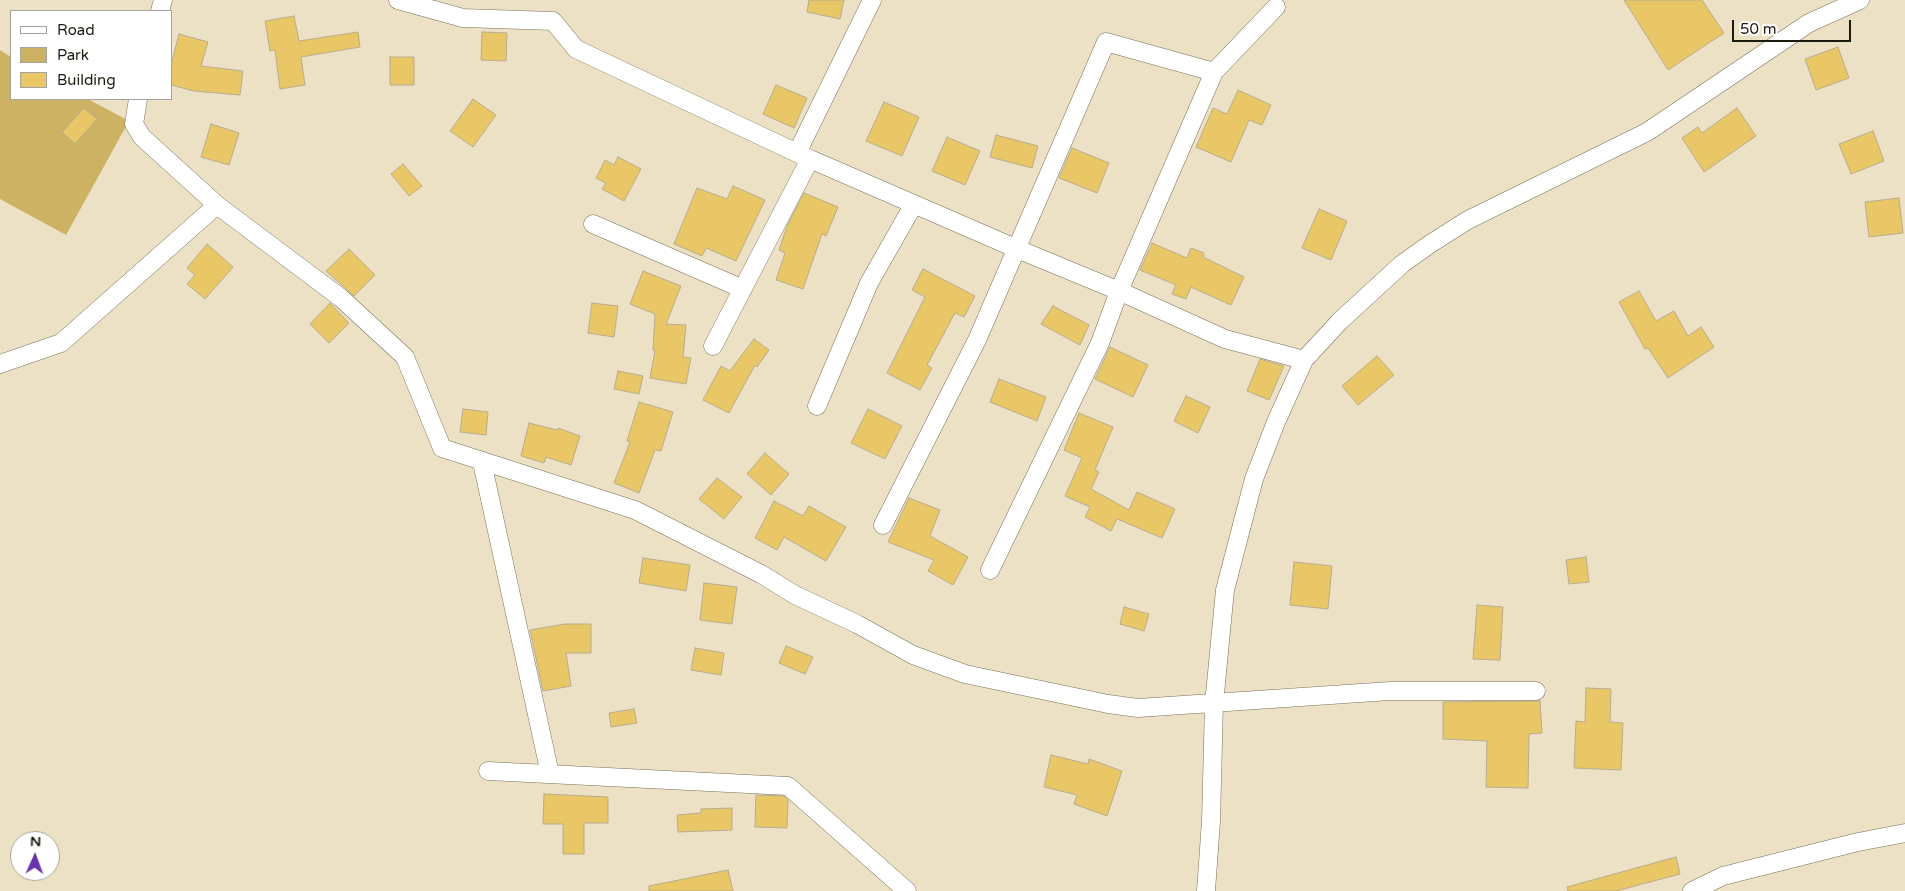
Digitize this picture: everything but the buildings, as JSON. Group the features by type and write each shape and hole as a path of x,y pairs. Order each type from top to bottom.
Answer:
{"street":[{"path":"398,0 463,18 553,21 576,49 804,156 1119,291 1225,339 1304,360"},
{"path":"713,346 743,289 872,0"},
{"path":"1206,891 1211,821 1214,704 1225,590 1254,480 1276,422 1304,360 1340,321 1402,264 1430,244 1468,220 1647,132 1726,80 1768,48 1809,23 1860,0"},
{"path":"990,570 1078,392 1100,343 1119,291 1214,72 1276,7"},
{"path":"883,525 977,340 1015,248 1106,42 1214,72"},
{"path":"138,100 134,124 142,138 217,205 341,298 405,357 442,448 635,510 761,574 795,595 857,624 913,655 965,674 1131,707 1214,704 1317,694 1390,691 1536,691"},
{"path":"817,406 869,283 914,204"},
{"path":"0,364 61,342 217,205"},
{"path":"594,224 743,289"},
{"path":"482,462 550,774"},
{"path":"488,771 788,786 908,891"},
{"path":"1692,891 1723,876 1858,842 1905,833"}],"green space":[{"path":"0,50 10,56 10,100 90,100 129,121 66,235 0,199"}]}
